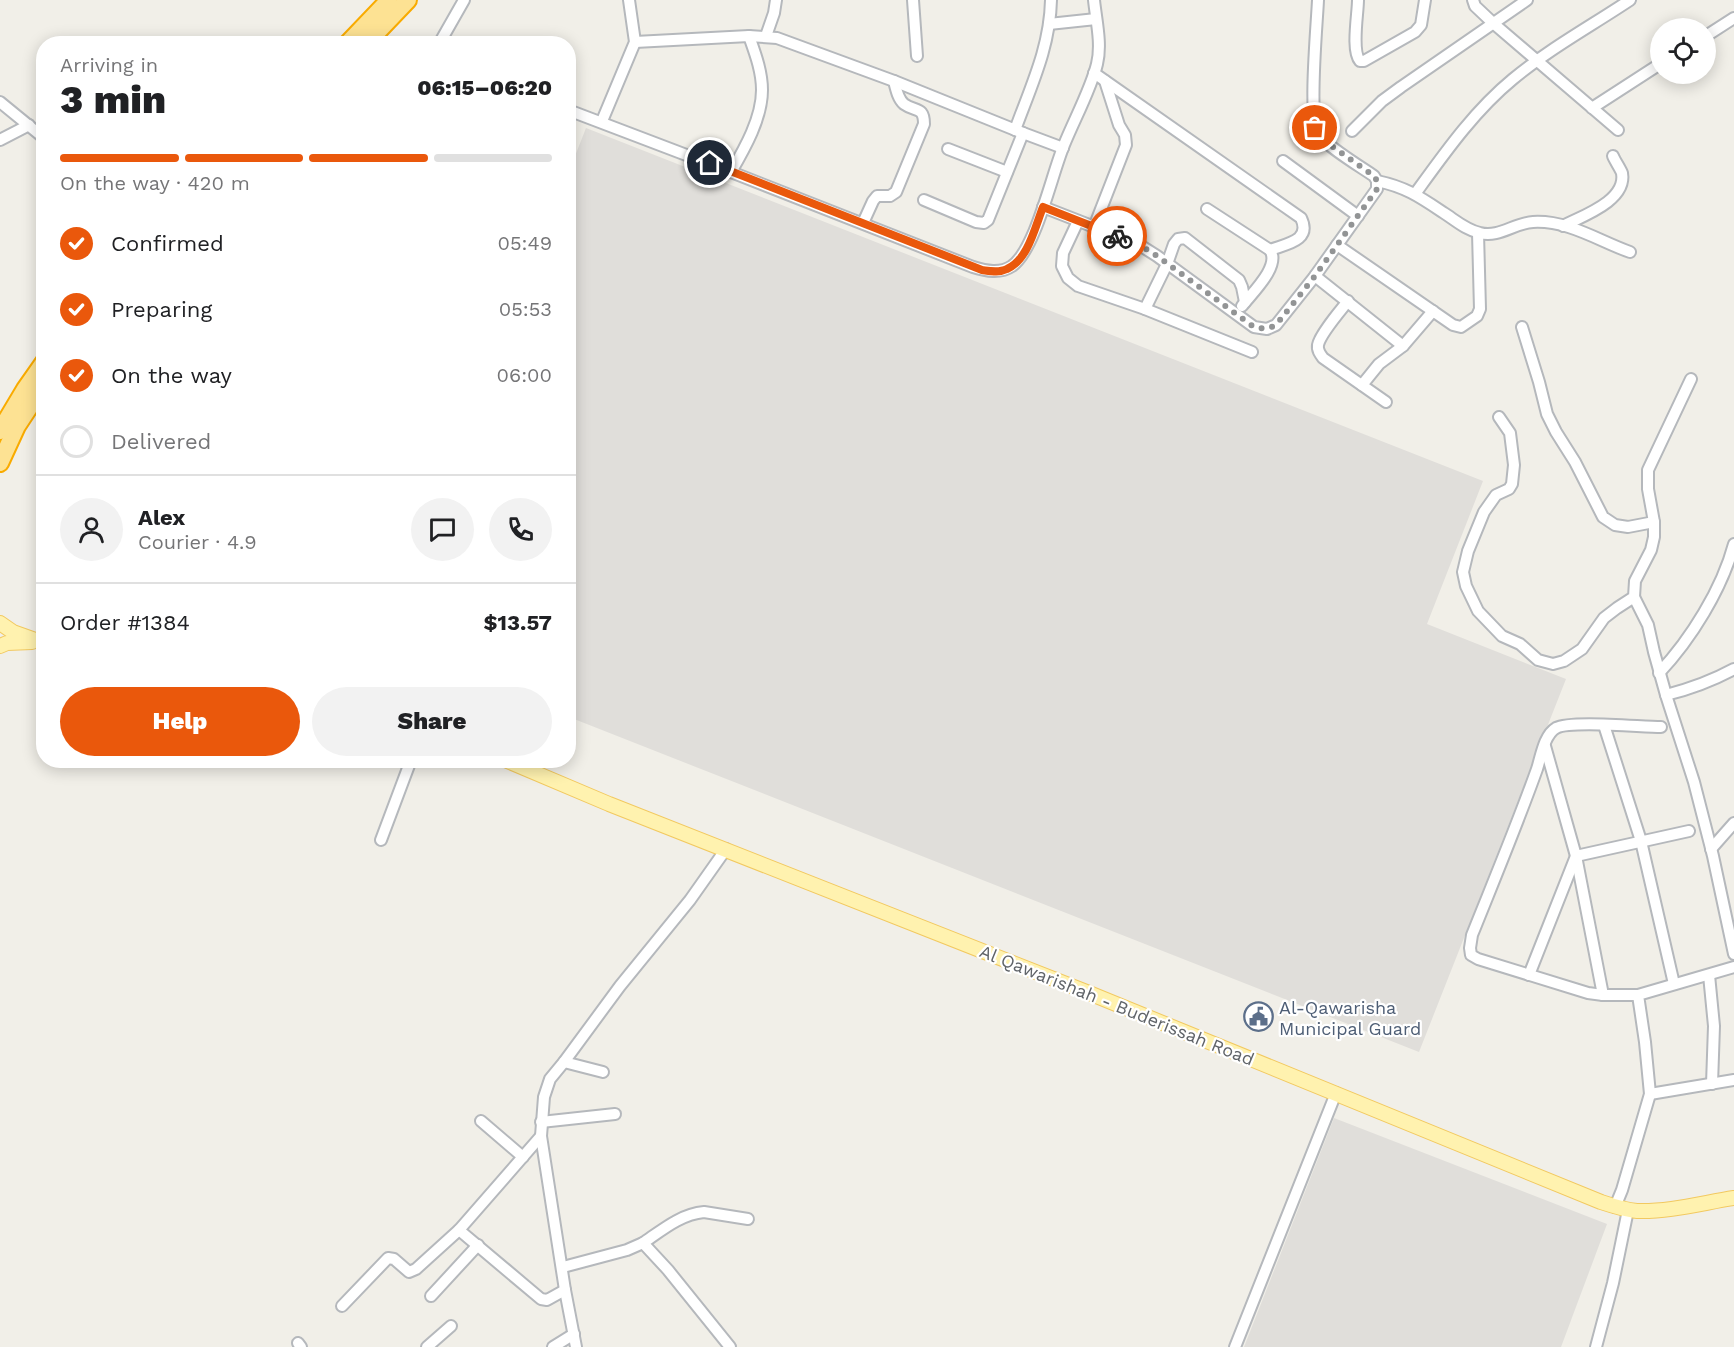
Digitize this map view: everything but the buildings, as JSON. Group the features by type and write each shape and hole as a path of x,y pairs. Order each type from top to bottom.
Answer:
{"highway":[{"path":"355,36 389,0"},
{"path":"374,36 408,0"},
{"path":"0,431 36,373"},
{"path":"0,463 17,426 36,398"}],"main road":[{"path":"0,623 14,632 36,641"},
{"path":"0,646 7,643 36,643"},
{"name":"Al Qawarishah - Buderissah Road","path":"524,768 609,804 1035,971 1579,1193 1621,1208 1658,1210 1734,1198"}],"street":[{"path":"444,36 464,0"},
{"path":"602,121 634,42 629,0"},
{"path":"766,36 776,0"},
{"path":"913,0 917,56"},
{"path":"924,200 976,222 984,223 988,220 1007,172 1044,51 1051,0"},
{"path":"576,113 973,267 999,272 1006,270 1020,259 1027,248 1062,148 1094,73 1099,54 1094,0"},
{"path":"1043,207 1138,244 1254,327 1261,329 1276,325 1315,276 1377,189 1374,176 1323,140 1315,128 1313,99 1318,0"},
{"path":"1358,0 1356,48 1357,58 1364,61 1415,32 1421,25 1425,0"},
{"path":"1473,0 1475,6 1493,23 1618,130"},
{"path":"1352,131 1382,101 1527,0"},
{"path":"1415,194 1444,154 1510,81 1537,60 1630,0"},
{"path":"1716,30 1734,18"},
{"path":"1049,24 1096,19"},
{"path":"731,171 748,139 761,102 761,77 749,36"},
{"path":"634,42 766,36 798,45 894,81 1062,148"},
{"path":"1592,108 1650,70"},
{"path":"1094,73 1301,218 1305,226 1299,239 1270,250"},
{"path":"863,223 877,196 890,196 896,192 924,124 924,117 920,111 905,105 899,99 894,81"},
{"path":"1094,227 1126,145 1125,135 1119,125 1105,81"},
{"path":"0,102 36,132"},
{"path":"0,140 28,125"},
{"path":"948,149 1007,172"},
{"path":"1563,226 1597,209 1614,197 1621,187 1622,172 1613,156"},
{"path":"1283,161 1358,216"},
{"path":"1377,181 1402,187 1478,233 1491,235 1518,225 1548,222 1630,252"},
{"path":"1207,210 1270,250 1273,255 1273,263 1268,272 1236,313"},
{"path":"1078,221 1063,253 1062,267 1068,278 1078,286 1145,309 1252,352"},
{"path":"1337,245 1457,327 1461,327 1479,313 1478,233"},
{"path":"1145,309 1174,244 1178,239 1185,238 1239,280 1245,302"},
{"path":"1315,276 1403,346"},
{"path":"1348,301 1321,338 1318,346 1319,353 1386,402"},
{"path":"1362,385 1379,364 1403,346 1433,311"},
{"path":"1522,327 1547,414 1603,517 1615,525 1628,527 1654,522"},
{"path":"1691,379 1648,470 1654,537 1651,550 1635,581 1634,597 1648,625 1659,673 1694,782 1734,954"},
{"path":"1499,417 1510,433 1514,465 1512,484 1509,489 1496,495 1484,512 1468,551 1463,572 1466,586 1478,610 1502,636 1520,644 1538,660 1553,664 1564,661 1582,649 1604,618 1634,597"},
{"path":"1659,673 1677,654 1690,635 1723,577 1734,544"},
{"path":"1666,695 1692,688 1734,669"},
{"path":"1604,725 1641,841 1674,984"},
{"path":"1661,727 1567,726 1556,728 1549,735 1472,935 1470,948 1472,955 1478,959 1569,988 1603,995 1638,995 1734,967"},
{"path":"1545,746 1576,856 1603,995"},
{"path":"381,840 408,768"},
{"path":"1711,849 1734,823"},
{"path":"1576,856 1689,831"},
{"path":"576,1347 541,1136 543,1097 550,1079 620,986 690,900 726,849"},
{"path":"1529,975 1576,856"},
{"path":"1709,975 1714,1026 1712,1084"},
{"path":"1596,1347 1610,1294 1622,1190 1650,1094 1638,995"},
{"path":"564,1062 603,1072"},
{"path":"1650,1094 1734,1080"},
{"path":"1235,1347 1336,1093"},
{"path":"541,1122 615,1114"},
{"path":"481,1121 523,1157"},
{"path":"342,1306 388,1258 394,1259 409,1272 414,1271 459,1230 541,1136"},
{"path":"563,1267 627,1250 643,1243 682,1218 697,1213 704,1212 748,1219"},
{"path":"459,1230 541,1299 547,1300 565,1290"},
{"path":"643,1243 730,1347"},
{"path":"431,1296 478,1245"},
{"path":"428,1347 452,1326"},
{"path":"554,1347 574,1334"}],"shaded area":[{"path":"586,128 1483,481 1427,624 1566,679 1419,1052 576,720 576,154"},
{"path":"1334,1118 1607,1224 1561,1347 1244,1347"}],"way so far":[{"path":"1117,236 1138,244 1157,256 1254,327 1267,329 1276,325 1315,276 1378,185 1374,176 1323,140 1315,128"}],"place":[{"name":"Al-Qawarisha Municipal Guard","path":"1258,1017"}],"route":[{"path":"710,163 982,270 999,272 1006,270 1020,259 1027,248 1043,207 1117,236"}]}
